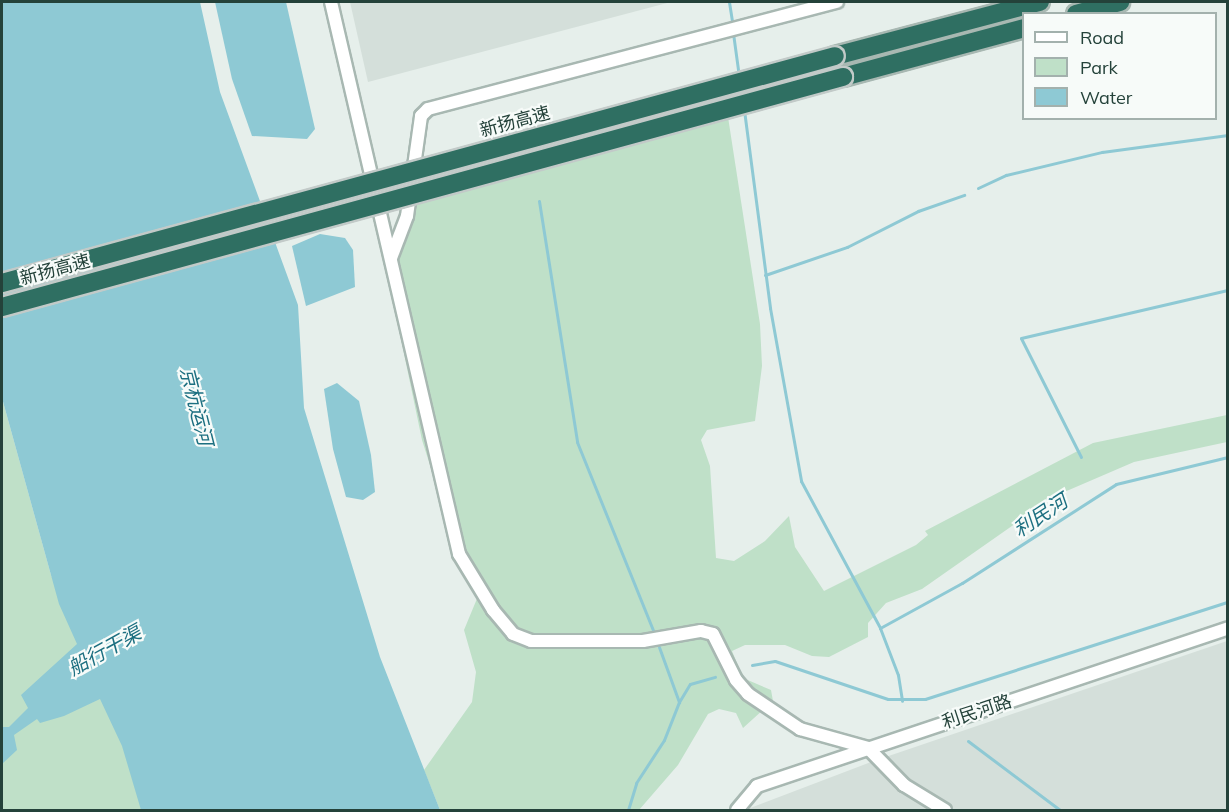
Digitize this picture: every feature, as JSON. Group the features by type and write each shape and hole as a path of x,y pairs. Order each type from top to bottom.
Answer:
{"highway":[{"name":"新扬高速","path":"2,283 1040,2"},
{"path":"1083,12 1120,2"},
{"name":"新扬高速","path":"2,307 1022,28"}],"street":[{"path":"331,2 459,554 513,634 531,641 643,641 701,631 713,634 736,680 772,711 800,729 868,748 904,785 945,810"},
{"path":"391,258 407,216 422,116 428,109 837,2"},
{"name":"利民河路","path":"736,810 757,786 1227,628"}],"shaded area":[{"path":"350,2 671,2 368,82"},
{"path":"1227,641 1227,810 745,810 871,762"}],"green space":[{"path":"728,117 760,324 762,366 755,421 707,430 701,440 710,466 716,558 734,561 765,541 789,516 795,547 824,591 916,545 928,535 925,531 1093,443 1227,415 1227,442 1134,462 1055,496 922,589 886,603 868,623 868,637 829,657 812,656 785,645 745,645 732,651 743,678 771,690 773,701 743,728 736,713 719,709 708,714 678,765 639,810 440,810 424,770 472,702 476,672 464,630 481,589 446,516 422,440 384,258 389,244 404,210 417,202"},
{"path":"2,398 51,575 157,810 2,810"}],"water":[{"path":"2,2 200,2 220,92 298,305 304,408 380,657 440,810 141,810 122,746 100,699 64,716 40,723 37,719 14,735 17,750 2,764 2,727 9,727 28,708 21,695 77,644 59,604 2,398"},
{"path":"215,2 286,2 315,129 307,139 252,136 232,79"},
{"path":"320,234 345,238 353,250 355,287 306,306 292,246"},
{"path":"337,383 359,401 371,455 375,492 363,500 346,497 333,449 324,389"}],"waterway":[{"path":"729,2 733,26"},
{"path":"733,33 739,77"},
{"path":"744,110 770,308 801,481 880,628 898,675 902,701"},
{"path":"978,188 1006,175 1102,152 1228,135"},
{"path":"765,275 847,247 918,211 964,195"},
{"path":"539,201 577,442 653,630"},
{"path":"1081,457 1021,338 1228,290"},
{"name":"利民河","path":"880,628 962,583 1116,484 1228,457"},
{"path":"752,665 775,661 888,699 925,699 1228,602"},
{"path":"659,647 679,702"},
{"path":"628,810 636,783 664,740 679,702 690,684 715,677"},
{"path":"968,741 1060,810"}],"water label":[{"name":"京杭运河","path":"197,406"},
{"name":"船行干渠","path":"104,650"}]}
